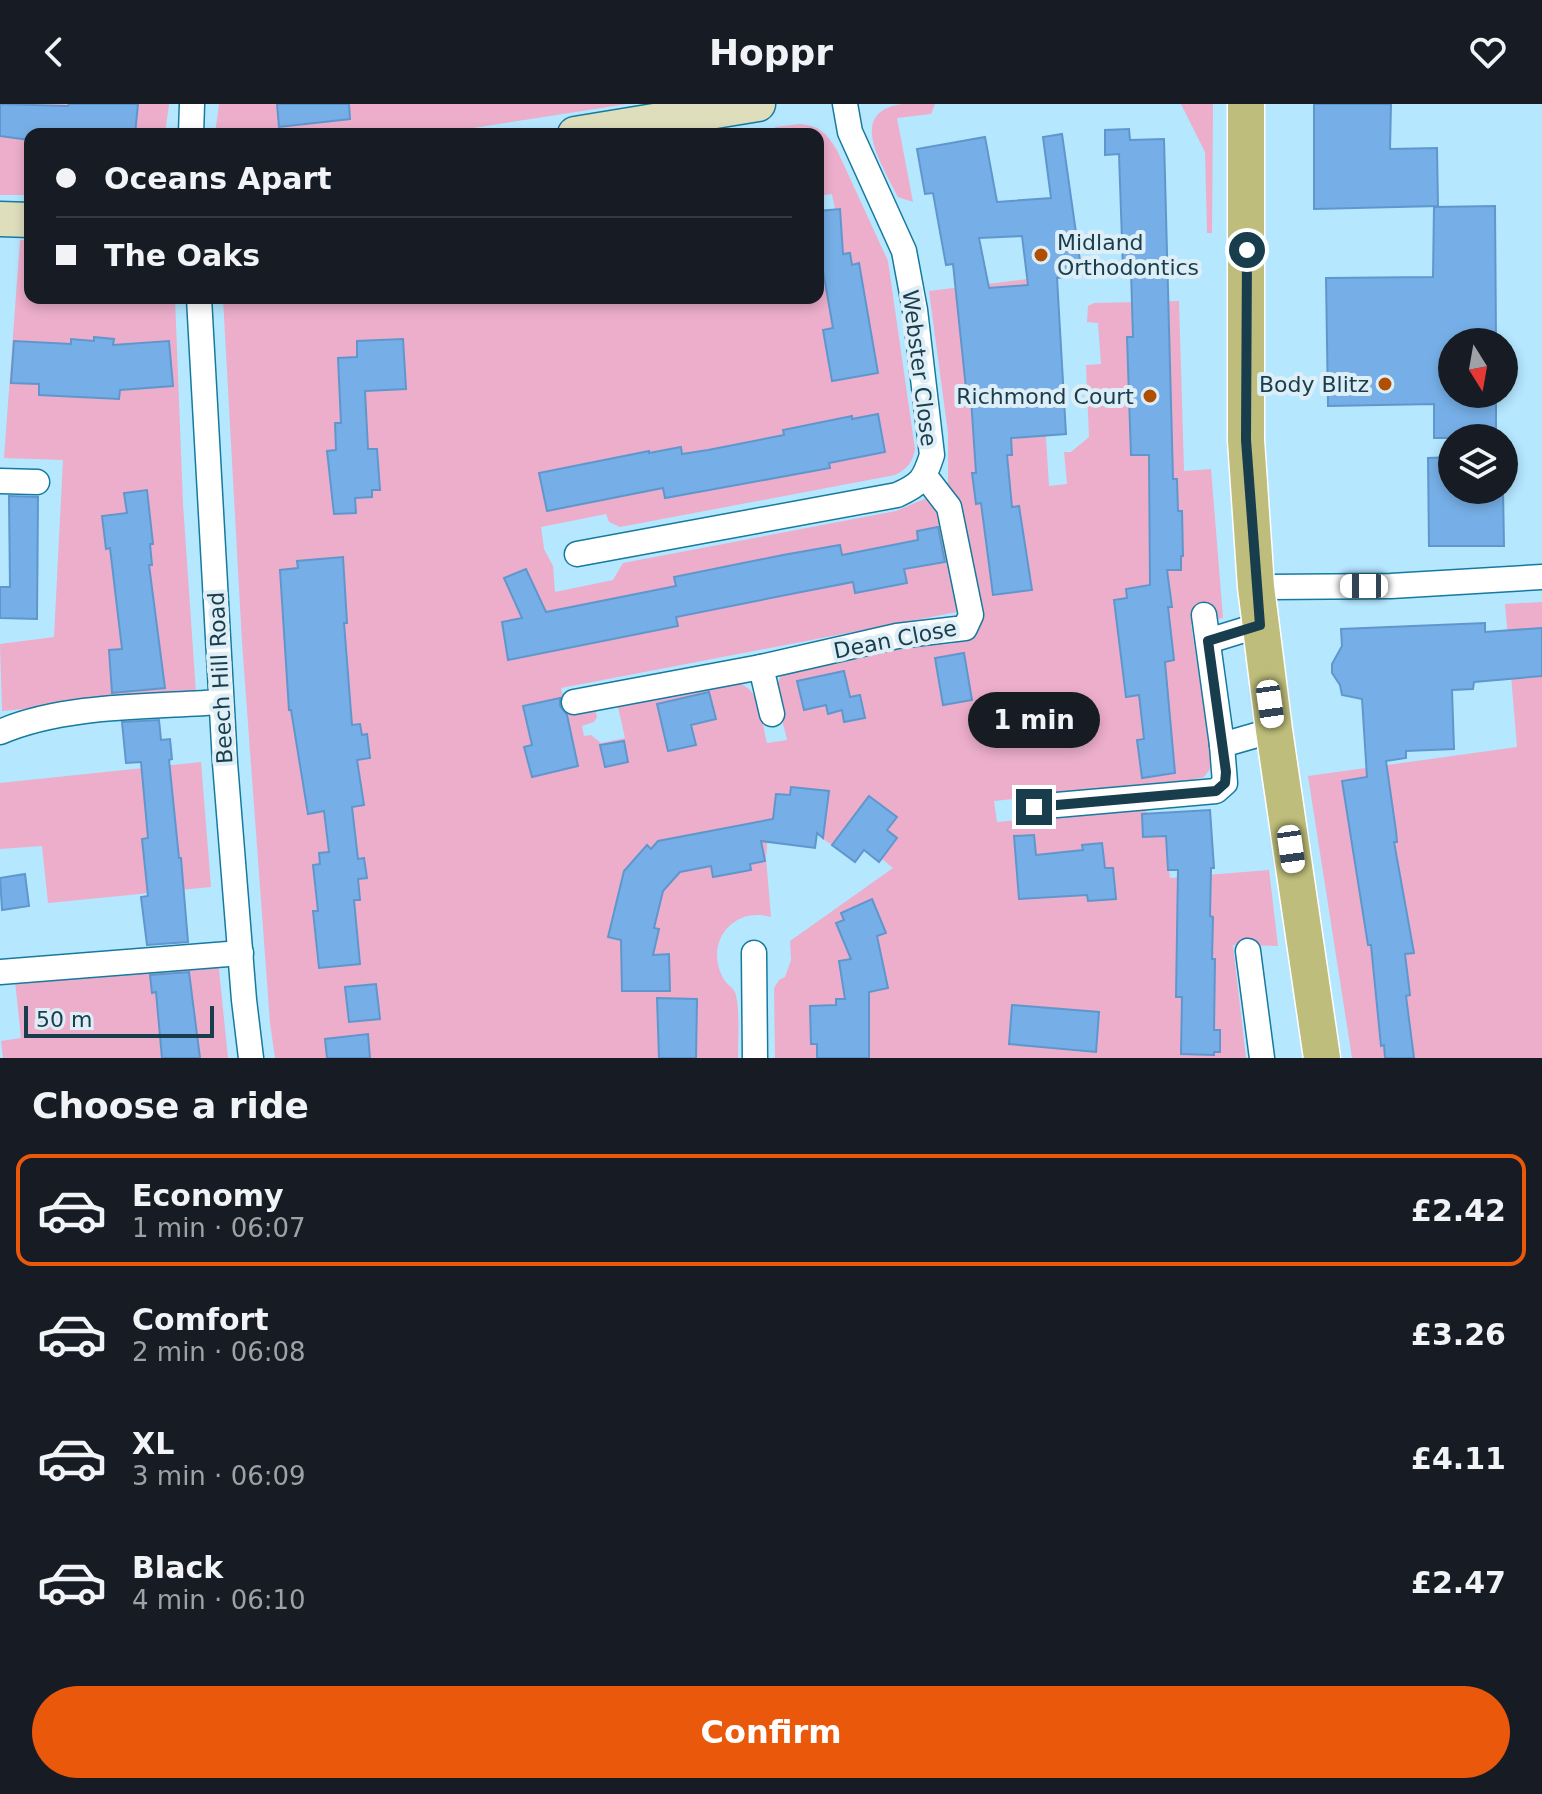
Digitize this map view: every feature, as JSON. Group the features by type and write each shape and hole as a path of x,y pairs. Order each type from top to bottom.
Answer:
{"main road":[{"path":"612,128 758,104"},
{"path":"1246,104 1246,440 1256,587 1322,1058"},
{"path":"0,219 24,220"}],"street":[{"path":"191,128 192,104"},
{"name":"Webster Close","path":"577,554 897,495 917,486 925,476 932,455 915,310 904,251 850,132 845,104"},
{"name":"Beech Hill Road","path":"199,304 221,702 251,1058"},
{"name":"Dean Close","path":"574,702 761,667 897,636 965,628 971,615 949,507 925,476"},
{"path":"0,481 37,482"},
{"path":"1256,587 1391,586 1542,577"},
{"path":"1034,807 1216,791 1225,783 1204,615"},
{"path":"1208,641 1260,625"},
{"path":"761,667 772,714"},
{"path":"0,732 54,714 221,702"},
{"path":"1222,745 1274,730"},
{"path":"1248,951 1262,1058"},
{"path":"0,972 241,953"},
{"path":"754,953 755,1058"}],"shaded area":[{"path":"0,104 169,104 166,128 24,128 24,195 0,195"},
{"path":"219,104 627,104 473,128 216,128"},
{"path":"902,104 935,104 931,114 897,118 913,202 898,197 873,142 875,118 885,109"},
{"path":"1181,104 1213,104 1212,233 1207,233 1205,152"},
{"path":"800,124 815,128 775,128"},
{"path":"824,133 837,150 888,261 915,449 913,458 906,468 895,475 620,527 609,522 606,514 541,527 544,549 553,566 555,592 613,580 623,563 896,511 927,498 943,515 958,596 957,612 561,688 566,711 594,705 597,717 594,722 582,726 584,736 591,735 601,743 625,738 617,703 738,683 752,692 756,699 767,743 787,740 777,697 783,674 893,647 951,644 975,635 981,624 980,609 945,486 948,482 948,433 929,291 1036,278 1049,486 1067,484 1064,452 1071,452 1089,437 1086,365 1101,364 1098,323 1087,322 1088,306 1094,303 1179,301 1184,471 1211,469 1223,618 1191,624 1213,765 1204,777 1191,780 994,801 997,822 1146,807 1147,814 1142,815 1144,837 1181,835 1167,848 1170,878 1269,870 1278,946 1233,945 1246,1058 775,1058 774,988 785,977 791,960 790,941 893,868 882,859 897,838 887,830 897,817 869,796 832,845 823,839 828,791 791,787 790,795 776,794 771,834 768,834 766,858 771,917 758,915 735,922 726,929 717,950 722,976 736,995 738,1058 275,1058 242,642 223,304 824,304 824,252 841,249 838,232 841,230 840,209 835,209 832,194 824,195","holes":["1132,306 1169,306 1172,454 1131,455 1127,338 1133,337","526,569 535,588 514,598 505,578"]},
{"path":"20,240 24,240 24,304 175,304 183,504 196,693 2,711 0,644 54,637 63,460 4,458"},
{"path":"1542,602 1542,1058 1352,1058 1308,776 1517,747 1505,604"},
{"path":"201,762 211,887 48,903 42,846 0,849 0,783"},
{"path":"218,960 228,1058 3,1058 1,1041 21,1038 15,981"}],"building":[{"path":"0,104 138,104 136,128 24,128 24,139 0,136"},
{"path":"277,104 349,104 350,119 279,127"},
{"path":"1314,104 1391,104 1390,149 1437,148 1438,206 1314,209"},
{"path":"1129,129 1130,140 1164,139 1173,479 1177,479 1178,511 1182,511 1183,556 1181,570 1167,570 1174,660 1165,662 1175,773 1142,778 1137,740 1144,739 1139,695 1126,697 1114,600 1127,598 1126,589 1150,585 1149,455 1131,455 1127,337 1133,337 1131,270 1123,270 1119,154 1105,155 1105,130"},
{"path":"1062,134 1082,275 1057,278 1066,434 1011,438 1012,455 1007,455 1012,507 1019,506 1032,590 993,595 981,503 976,504 972,473 976,473 971,398 967,398 953,264 946,265 933,193 925,194 917,149 985,137 997,202 1051,198 1043,137","holes":["1022,236 1028,285 989,288 979,238"]},
{"path":"1495,206 1496,328 1438,328 1438,408 1496,408 1496,424 1438,424 1438,438 1434,438 1434,404 1328,406 1326,278 1433,277 1434,207"},
{"path":"840,209 843,254 850,253 852,265 859,263 878,373 832,381 823,330 833,328 824,276 824,210"},
{"path":"94,337 114,339 113,345 169,341 173,386 120,390 119,399 39,395 39,384 11,383 14,341 71,344 71,339 94,341"},
{"path":"403,339 406,389 365,391 368,449 377,449 380,490 372,490 372,497 355,498 356,513 334,514 327,451 336,450 335,423 341,423 338,358 357,357 357,341"},
{"path":"878,414 885,452 829,463 830,468 665,498 663,488 547,511 539,473 649,451 681,447 682,454 708,450 784,435 783,430"},
{"path":"1428,458 1438,458 1438,504 1503,504 1504,546 1429,546"},
{"path":"147,490 153,544 150,544 152,565 149,565 165,688 112,693 109,650 122,649 110,548 106,549 102,516 127,513 124,493"},
{"path":"9,496 38,497 37,619 0,618 0,587 10,587"},
{"path":"938,527 945,562 904,569 907,583 855,593 853,582 796,593 676,617 678,626 508,660 502,622 522,618 504,578 526,569 546,612 676,586 674,577 783,555 840,545 842,555 918,540 917,531"},
{"path":"343,557 347,623 344,623 352,725 360,724 362,735 367,734 370,758 357,760 364,805 352,807 358,859 364,858 367,878 358,879 360,900 354,900 360,964 319,968 313,911 318,911 313,865 320,864 319,853 329,852 324,811 308,814 289,710 280,570 298,568 297,561"},
{"path":"1485,623 1485,632 1542,628 1542,676 1474,682 1473,689 1452,690 1454,749 1406,751 1406,758 1386,761 1396,831 1397,842 1394,842 1414,953 1405,954 1410,995 1406,996 1414,1058 1385,1058 1384,1045 1381,1046 1371,945 1368,945 1342,781 1367,777 1362,699 1342,695 1332,673 1332,664 1342,646 1341,629"},
{"path":"964,653 972,700 943,705 935,658"},
{"path":"844,671 850,697 860,695 865,718 844,722 842,710 828,714 826,705 804,710 797,681"},
{"path":"709,692 716,719 691,725 696,745 668,751 657,704"},
{"path":"560,698 560,706 567,715 578,766 532,777 524,747 532,745 523,706"},
{"path":"159,720 161,740 170,739 172,759 169,760 188,942 147,945 141,897 148,896 142,839 148,838 141,762 126,763 122,722"},
{"path":"624,741 628,762 605,767 600,745"},
{"path":"791,787 829,791 823,838 817,833 815,848 761,841 765,861 750,864 751,870 713,877 711,866 680,872 663,891 654,928 659,929 653,955 669,954 670,991 622,991 621,940 608,937 624,871 647,845 651,849 658,841 773,819 776,794 790,795"},
{"path":"869,796 897,817 887,830 897,838 879,862 864,850 855,862 832,845"},
{"path":"1210,810 1214,868 1211,868 1210,916 1213,917 1212,959 1215,959 1214,1030 1220,1030 1220,1052 1214,1052 1214,1055 1181,1054 1182,997 1176,997 1178,870 1168,870 1166,836 1143,837 1142,814"},
{"path":"1034,835 1036,855 1083,850 1082,845 1102,843 1105,868 1113,868 1116,899 1088,901 1087,895 1019,899 1014,836"},
{"path":"25,874 29,906 2,910 0,878"},
{"path":"872,899 886,933 877,936 888,988 869,992 869,1058 817,1058 817,1044 811,1044 810,1006 836,1005 836,999 845,999 839,961 851,959 836,923 844,920 841,913"},
{"path":"189,972 200,1058 162,1058 156,992 152,993 150,975"},
{"path":"376,984 380,1019 349,1022 345,987"},
{"path":"657,998 697,999 696,1058 659,1058"},
{"path":"1012,1005 1099,1012 1096,1052 1009,1044"},
{"path":"368,1034 370,1058 327,1058 325,1039"}],"place":[{"name":"Midland Orthodontics","path":"1041,255"},
{"name":"Body Blitz","path":"1385,384"},
{"name":"Richmond Court","path":"1150,396"}],"route":[{"path":"1034,807 1216,791 1225,783 1208,641 1260,625 1246,440 1247,250"}]}
